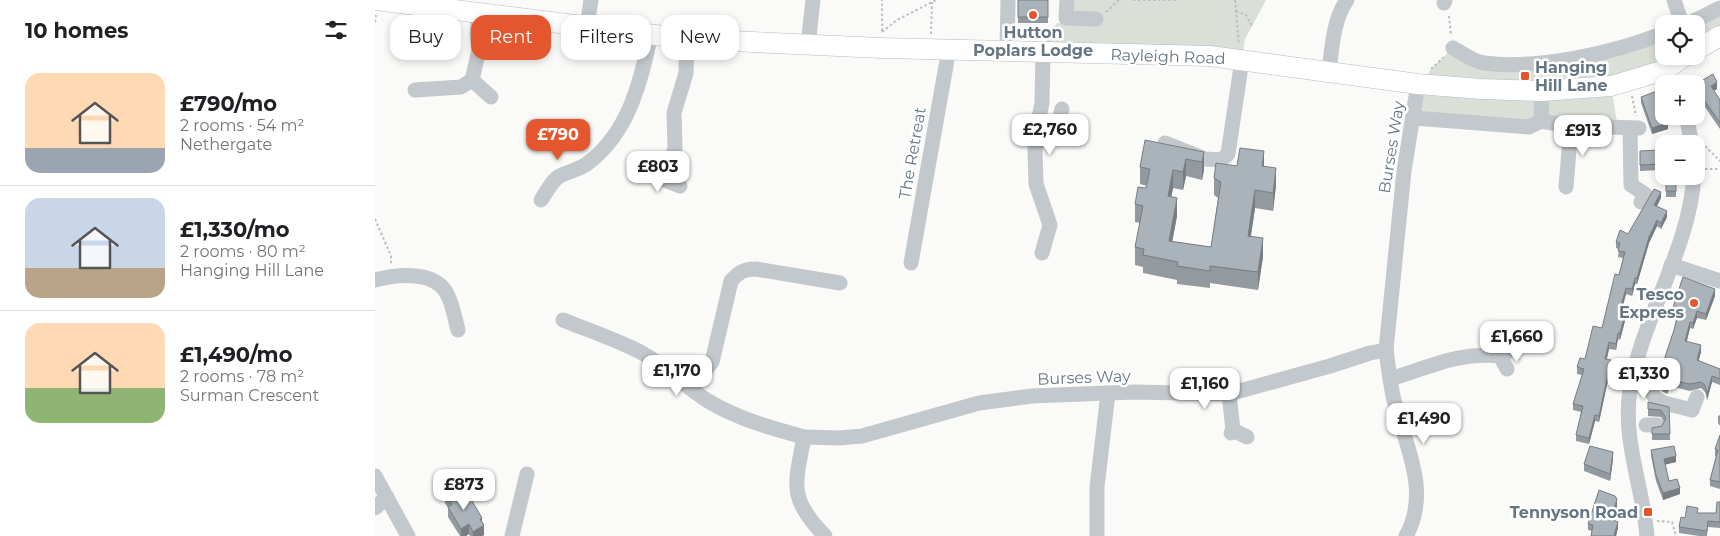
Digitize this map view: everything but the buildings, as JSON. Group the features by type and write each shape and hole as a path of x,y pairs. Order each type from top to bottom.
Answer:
{"main road":[{"name":"Rayleigh Road","path":"375,0 561,23"},
{"name":"Rayleigh Road","path":"651,35 661,36"},
{"path":"1705,45 1720,36"},
{"name":"Rayleigh Road","path":"739,42 809,45 882,40 939,49 1210,56 1418,84 1542,92 1575,90 1655,79"},
{"name":"Rayleigh Road","path":"1671,75 1678,65"}],"street":[{"path":"589,15 591,0"},
{"path":"809,45 813,0"},
{"path":"1007,50 1008,0"},
{"path":"1067,0 1066,18 1096,19"},
{"path":"1329,71 1341,8 1347,0"},
{"path":"1673,0 1679,15"},
{"path":"1705,16 1720,8"},
{"path":"415,90 461,87 472,80 479,50 477,36 479,12"},
{"path":"1453,48 1482,63 1541,62 1613,50 1655,36"},
{"name":"The Retreat","path":"911,263 939,49"},
{"path":"1042,253 1050,226 1036,184 1037,127 1042,103 1043,52"},
{"path":"541,200 558,177 587,164 604,149 620,130 640,82 645,60"},
{"path":"647,173 673,183 674,113 686,73 686,60"},
{"path":"1165,143 1205,159 1221,160 1228,154 1242,60"},
{"path":"472,80 491,97"},
{"name":"Burses Way","path":"563,320 642,353 660,363 708,401 766,427 804,436 839,438 862,436 979,403 1032,396 1108,392 1229,394 1312,372 1370,353 1386,350 1404,171 1415,118 1418,84"},
{"path":"1541,121 1542,92"},
{"path":"1037,127 1056,132 1062,109"},
{"path":"1415,118 1529,127 1541,121 1571,126 1634,128 1631,185 1645,194 1641,202"},
{"path":"1566,187 1571,126"},
{"path":"1647,529 1631,454 1628,410 1633,380 1695,185"},
{"path":"1671,265 1720,281"},
{"path":"691,389 712,362 731,281 737,274 746,269 756,269 840,283"},
{"path":"375,280 392,276 420,277 441,285 448,296 458,330"},
{"path":"1391,379 1459,357 1480,354 1503,362 1512,345"},
{"path":"1386,350 1393,397 1416,476 1413,516 1406,536"},
{"path":"1633,380 1649,386 1655,398 1664,404"},
{"path":"1097,536 1096,501 1108,392"},
{"path":"1229,394 1232,431 1247,437"},
{"path":"1644,399 1692,410 1697,397"},
{"path":"804,436 795,482 796,491 809,520 825,536"},
{"path":"512,536 527,474"},
{"path":"375,476 408,536"},
{"path":"375,508 387,497"}],"path":[{"path":"882,40 883,0"},
{"path":"882,40 897,20 933,0 939,49"},
{"path":"1096,19 1119,0"},
{"path":"1133,0 1177,0"},
{"path":"1235,0 1242,60"},
{"path":"1236,11 1246,15 1252,26"},
{"path":"1629,82 1634,128"},
{"path":"1705,145 1720,161"},
{"path":"1705,172 1720,169"},
{"path":"375,219 391,256 392,276"},
{"path":"1647,529 1668,520 1672,522 1676,536"}],"shaded area":[{"path":"1072,0 1266,0 1245,39 1242,60 1046,44 1046,37 1057,23 1072,24"},
{"path":"1720,8 1720,36 1705,45 1705,18"},
{"path":"1655,35 1655,65 1663,65 1611,86 1618,128 1414,118 1423,85 1430,70 1453,48 1512,63"}],"place":[{"name":"Hutton Poplars Lodge","path":"1033,15"},
{"name":"Hanging Hill Lane","path":"1525,76"},
{"name":"Tesco Express","path":"1694,303"},
{"name":"Tennyson Road","path":"1648,512"}]}
